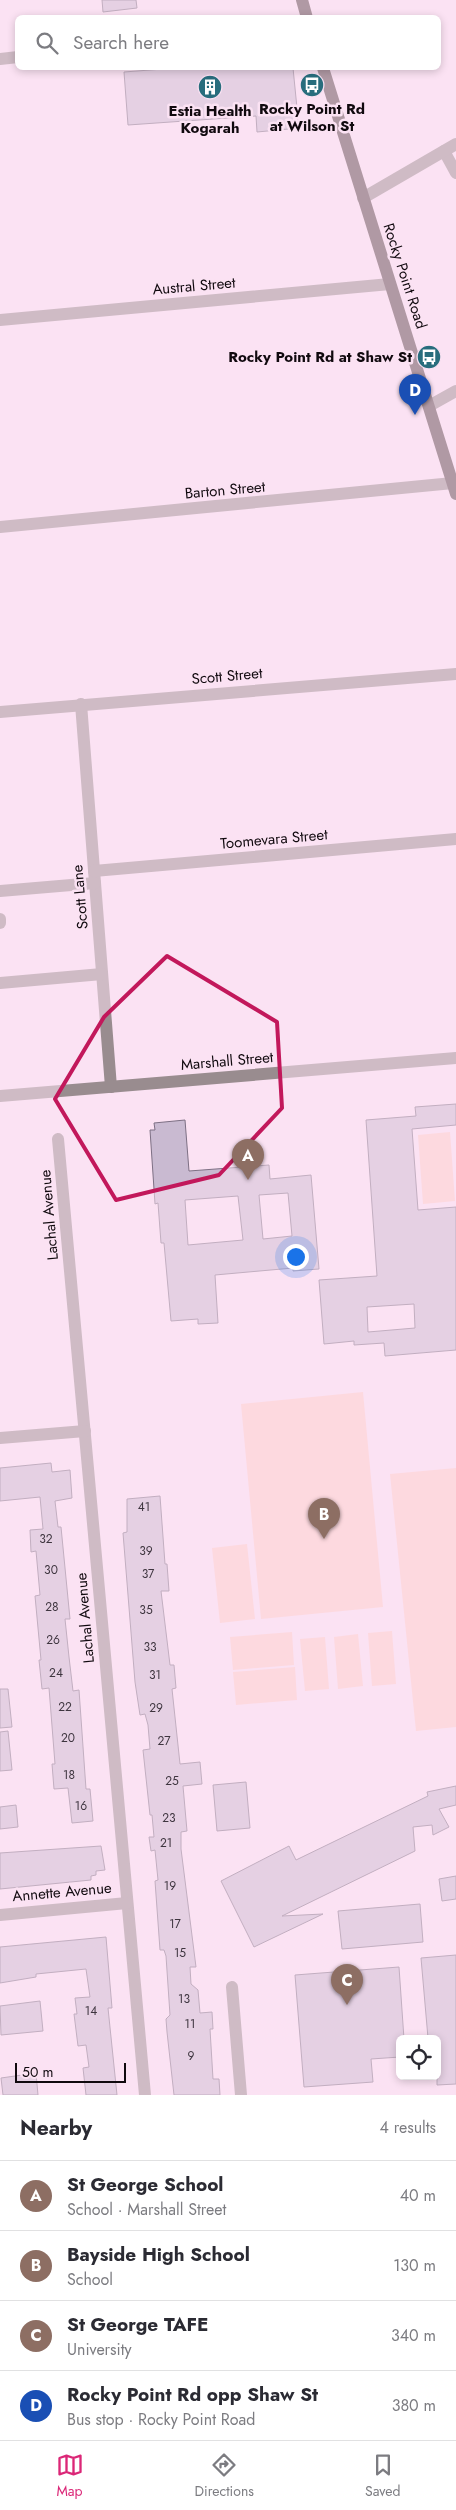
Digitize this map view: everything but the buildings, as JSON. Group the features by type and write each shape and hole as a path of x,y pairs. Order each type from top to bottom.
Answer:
{"main road":[{"path":"302,0 306,15"},
{"name":"Rocky Point Road","path":"324,70 454,489"}],"street":[{"path":"0,59 15,57"},
{"path":"363,198 456,144"},
{"path":"444,151 456,173"},
{"name":"Austral Street","path":"0,320 390,284"},
{"path":"429,406 456,391"},
{"name":"Barton Street","path":"0,527 454,489"},
{"name":"Scott Street","path":"0,712 456,674"},
{"name":"Scott Lane","path":"80,704 111,1087"},
{"name":"Toomevara Street","path":"0,891 94,877 456,839"},
{"path":"0,983 102,974"},
{"name":"Marshall Street","path":"0,1096 456,1058"},
{"name":"Lachal Avenue","path":"58,1138 145,2095"},
{"path":"0,1438 85,1431"},
{"name":"Annette Avenue","path":"0,1915 127,1903"},
{"path":"232,1987 241,2095"}],"highlighted area":[{"path":"167,956 277,1022 282,1108 219,1175 116,1200 55,1099 104,1017"}],"shaded area":[{"path":"450,1132 455,1201 423,1204 418,1135"},
{"path":"363,1392 383,1607 261,1619 241,1404"},
{"path":"456,1468 456,1727 416,1731 390,1474"},
{"path":"247,1544 255,1619 220,1623 212,1548"},
{"path":"392,1631 396,1684 372,1686 368,1633"},
{"path":"292,1632 294,1665 233,1670 230,1637"},
{"path":"358,1634 363,1686 338,1689 334,1637"},
{"path":"325,1637 329,1689 305,1691 300,1639"},
{"path":"295,1667 297,1700 236,1705 233,1672"}],"place":[{"name":"Rocky Point Rd at Wilson St","path":"312,85"},
{"name":"Estia Health Kogarah","path":"210,87"},
{"name":"Rocky Point Rd at Shaw St","path":"429,357"},
{"name":"Rocky Point Rd opp Shaw St","path":"415,415"},
{"name":"St George School","path":"248,1180"},
{"name":"Bayside High School","path":"324,1539"},
{"name":"St George TAFE","path":"347,2005"}]}
